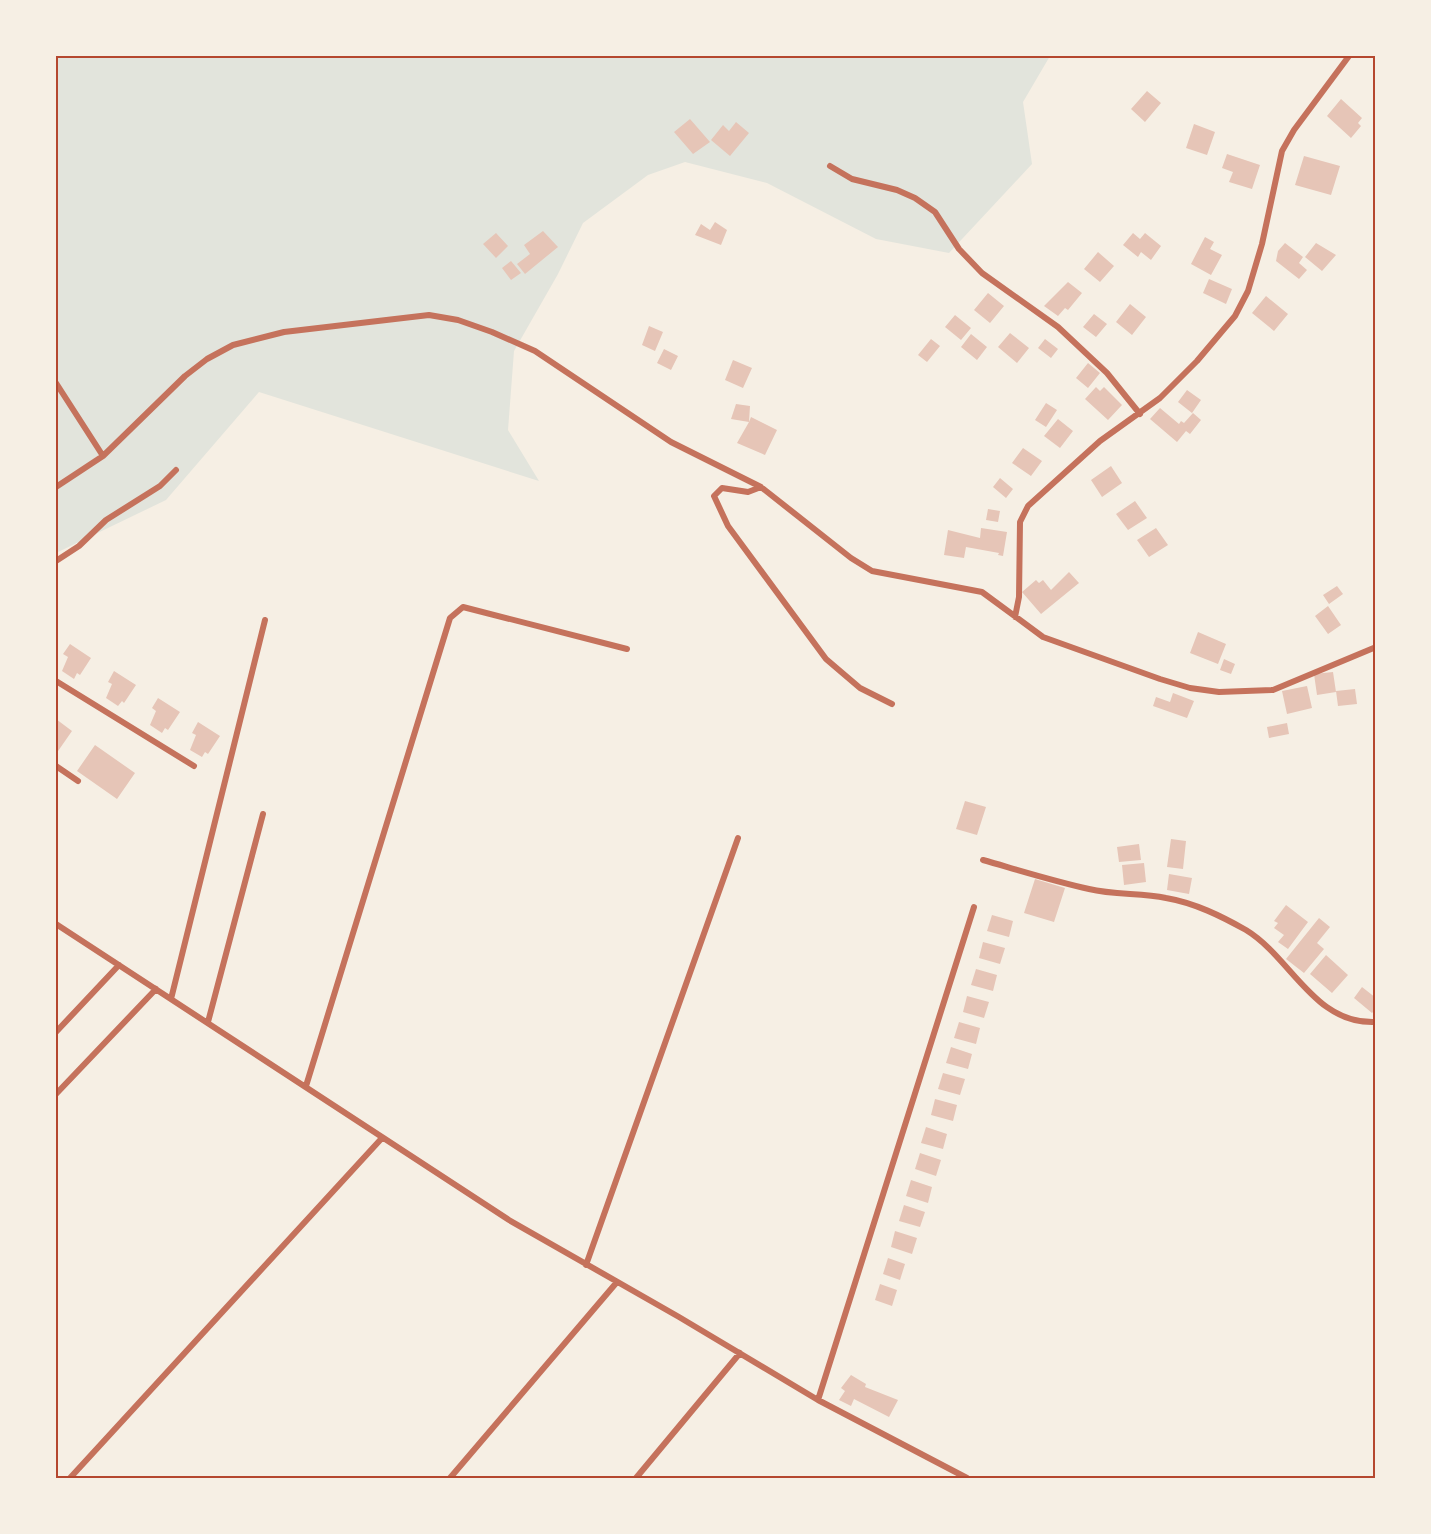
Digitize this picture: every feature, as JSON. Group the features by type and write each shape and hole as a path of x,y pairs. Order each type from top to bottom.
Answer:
{"street":[{"path":"1015,616 1019,597 1020,522 1028,506 1100,441 1140,414 1197,361 1235,316 1248,291 1262,244 1282,151 1294,130 1349,56"},
{"path":"830,166 852,179 897,190 915,198 935,212 960,249 982,273 1058,327 1107,373 1140,414"},
{"path":"56,487 103,456 185,376 207,359 233,345 284,332 429,315 458,320 536,351 671,442 761,487 851,558 872,571 982,592 1032,630 1051,640 1190,688 1219,692 1273,690 1376,647"},
{"path":"56,383 103,456"},
{"path":"56,561 79,546 106,520 160,486 176,470"},
{"path":"761,487 748,492 722,488 717,491 714,496 728,526 826,659 860,688 892,704"},
{"path":"306,1086 450,618 463,607 627,649"},
{"path":"171,999 265,620"},
{"path":"56,681 194,766"},
{"path":"56,766 78,781"},
{"path":"208,1023 263,814"},
{"path":"586,1265 738,838"},
{"path":"983,860 1090,890 1166,898 1199,907 1252,934 1273,952 1304,988 1343,1018 1359,1022 1376,1022"},
{"path":"818,1400 974,907"},
{"path":"56,924 499,1214 818,1400 967,1479"},
{"path":"56,1032 119,965"},
{"path":"56,1094 156,989"},
{"path":"70,1479 382,1138"},
{"path":"450,1479 617,1282"},
{"path":"636,1479 740,1353"}],"shaded area":[{"path":"56,56 1050,56 1023,102 1032,164 949,253 876,239 767,183 685,162 648,175 583,223 558,274 514,351 508,430 539,481 259,392 166,500 56,553"}],"building":[{"path":"1147,91 1161,103 1145,122 1131,109"},
{"path":"1341,99 1362,118 1358,123 1361,126 1351,138 1327,116"},
{"path":"690,119 710,142 693,154 674,132"},
{"path":"736,122 749,133 730,156 711,140 723,125 729,131"},
{"path":"1194,124 1215,132 1207,155 1186,148"},
{"path":"1227,154 1260,165 1252,189 1229,182 1233,172 1222,168"},
{"path":"1304,156 1340,166 1331,195 1295,185"},
{"path":"715,222 727,230 721,245 695,235 701,224 710,230"},
{"path":"543,231 558,247 525,274 517,264 530,254 524,245"},
{"path":"496,233 508,246 496,258 483,244"},
{"path":"1133,233 1140,239 1145,233 1161,246 1151,260 1141,252 1138,257 1123,245"},
{"path":"1205,237 1214,242 1210,249 1222,255 1211,275 1191,264"},
{"path":"1285,243 1303,257 1299,263 1307,270 1299,279 1276,261 1278,251"},
{"path":"1316,243 1336,255 1322,271 1305,257"},
{"path":"1098,252 1114,266 1100,282 1084,269"},
{"path":"511,261 521,273 511,280 502,268"},
{"path":"1209,279 1232,289 1226,304 1203,293"},
{"path":"1068,282 1082,293 1068,310 1065,308 1058,316 1044,306"},
{"path":"988,293 1004,306 990,323 974,310"},
{"path":"1266,296 1288,314 1274,331 1252,313"},
{"path":"1130,304 1146,317 1132,335 1116,322"},
{"path":"1094,314 1107,324 1096,337 1083,327"},
{"path":"955,315 971,328 961,340 945,327"},
{"path":"649,326 663,332 655,351 642,345"},
{"path":"1010,333 1029,348 1017,363 998,347"},
{"path":"971,334 987,347 977,360 961,347"},
{"path":"931,339 940,346 927,362 918,355"},
{"path":"1045,339 1058,349 1051,358 1038,348"},
{"path":"664,349 678,356 671,370 657,363"},
{"path":"733,360 752,368 743,388 725,380"},
{"path":"1088,363 1100,373 1088,388 1076,378"},
{"path":"1096,387 1100,391 1104,387 1122,405 1108,420 1085,399"},
{"path":"1187,390 1201,400 1192,413 1178,402"},
{"path":"1046,403 1057,410 1046,427 1035,420"},
{"path":"736,404 750,406 749,422 731,419"},
{"path":"1160,408 1179,424 1181,421 1184,423 1193,413 1201,420 1190,434 1186,431 1177,442 1150,419"},
{"path":"751,417 777,430 765,455 737,443"},
{"path":"1058,419 1073,431 1060,448 1044,436"},
{"path":"1023,448 1042,461 1031,476 1012,463"},
{"path":"1111,466 1122,483 1102,497 1091,480"},
{"path":"1000,478 1013,489 1006,498 993,487"},
{"path":"1135,501 1147,518 1128,530 1116,514"},
{"path":"988,509 1000,511 998,522 986,520"},
{"path":"981,528 1007,532 1003,556 998,555 999,553 966,547 964,558 944,555 948,530 980,538"},
{"path":"1156,528 1168,545 1149,557 1137,540"},
{"path":"1069,572 1079,583 1041,614 1022,592 1036,580 1039,583 1043,580 1051,590"},
{"path":"1337,586 1343,594 1329,604 1323,595"},
{"path":"1328,606 1341,625 1328,634 1315,616"},
{"path":"1198,632 1226,644 1218,664 1190,653"},
{"path":"70,644 91,658 80,675 77,673 74,679 62,671 68,657 63,654"},
{"path":"1224,659 1235,664 1231,674 1220,670"},
{"path":"114,671 136,685 124,703 122,701 118,706 106,698 112,684 108,682"},
{"path":"1333,672 1336,692 1317,695 1314,674"},
{"path":"1307,686 1312,708 1287,714 1282,691"},
{"path":"1355,689 1357,704 1338,706 1336,691"},
{"path":"1173,693 1194,701 1187,718 1153,706 1156,697 1170,702"},
{"path":"158,698 180,712 168,730 165,728 162,733 150,725 156,711 152,708"},
{"path":"56,719 72,731 56,754"},
{"path":"198,722 220,736 208,754 205,752 202,757 190,750 196,735 192,733"},
{"path":"1287,723 1289,734 1269,738 1267,727"},
{"path":"95,745 135,773 117,799 77,771"},
{"path":"965,801 986,807 977,835 956,829"},
{"path":"1171,839 1186,841 1183,869 1167,867"},
{"path":"1139,844 1141,860 1119,862 1117,847"},
{"path":"1144,863 1146,882 1124,885 1122,865"},
{"path":"1169,874 1192,878 1189,894 1167,890"},
{"path":"1035,879 1065,888 1054,922 1024,913"},
{"path":"1286,905 1308,922 1288,949 1278,942 1284,935 1274,928 1278,923 1274,921"},
{"path":"992,915 1013,921 1009,937 987,931"},
{"path":"1319,918 1330,927 1317,943 1324,949 1304,973 1286,959"},
{"path":"983,942 1005,948 1000,964 979,958"},
{"path":"1326,955 1348,975 1332,993 1310,974"},
{"path":"976,969 997,975 993,991 971,985"},
{"path":"1362,987 1376,998 1376,1009 1372,1013 1354,998"},
{"path":"967,996 989,1002 984,1018 963,1012"},
{"path":"959,1022 980,1028 976,1044 954,1038"},
{"path":"951,1047 972,1054 968,1069 946,1063"},
{"path":"943,1073 965,1079 960,1095 938,1089"},
{"path":"935,1099 957,1105 953,1121 931,1115"},
{"path":"926,1127 947,1134 943,1149 921,1143"},
{"path":"920,1153 941,1160 936,1176 915,1169"},
{"path":"911,1180 932,1187 928,1203 906,1196"},
{"path":"904,1205 925,1212 920,1227 899,1221"},
{"path":"895,1231 917,1238 912,1254 891,1247"},
{"path":"888,1258 905,1264 900,1280 883,1274"},
{"path":"880,1284 897,1290 892,1306 875,1300"},
{"path":"851,1375 866,1384 865,1387 898,1400 889,1417 854,1399 851,1406 839,1400 845,1391 841,1388"}]}
